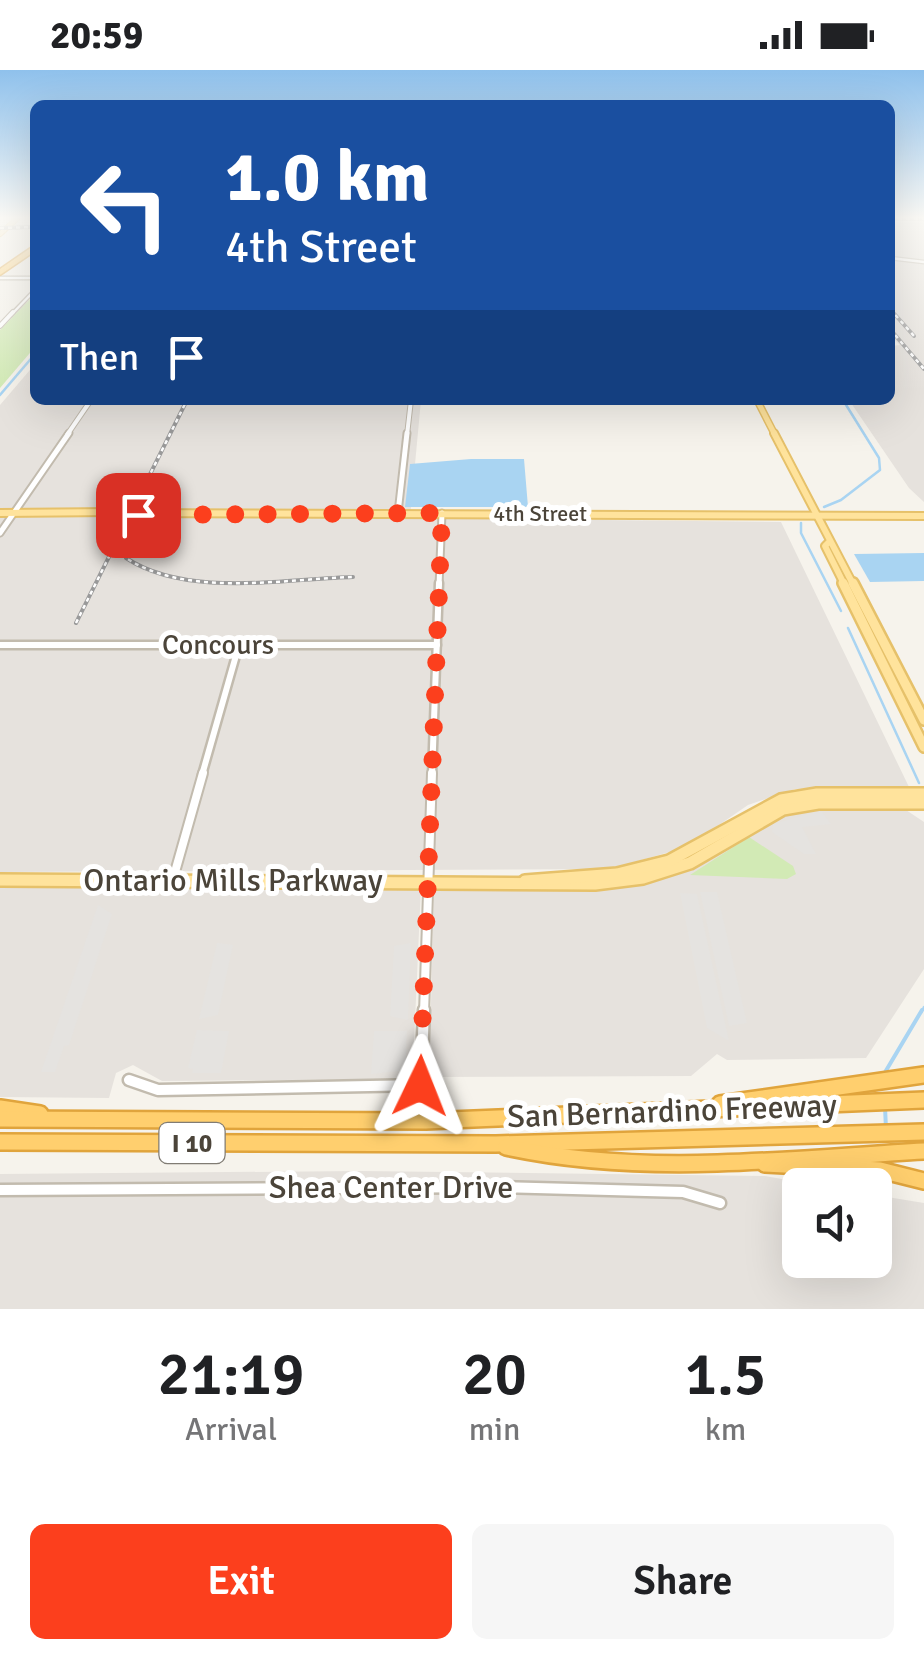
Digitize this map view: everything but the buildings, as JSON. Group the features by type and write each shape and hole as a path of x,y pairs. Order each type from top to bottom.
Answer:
{"highway":[{"path":"650,1114 924,1075"},
{"name":"San Bernardino Freeway","path":"0,1118 426,1120 650,1114 924,1097"},
{"path":"0,1108 70,1120"},
{"name":"San Bernardino Freeway","path":"0,1142 496,1144 924,1132"},
{"path":"496,1144 536,1156 624,1162 887,1162 924,1152"},
{"path":"887,1162 924,1181"}],"main road":[{"path":"760,405 828,543 924,720"},
{"name":"4th Street","path":"0,512 924,514"},
{"path":"823,532 834,519 863,514"},
{"path":"828,543 826,546 924,747"},
{"path":"833,802 836,797 872,794"},
{"name":"Ontario Mills Parkway","path":"526,881 609,875 652,866 703,846 772,803 802,796 924,794"},
{"name":"Ontario Mills Parkway","path":"0,880 595,884 654,875 699,859 776,812 833,802 924,805"}],"street":[{"path":"0,326 30,295"},
{"path":"0,533 88,405"},
{"path":"398,513 410,405"},
{"path":"129,1080 158,1090 420,1086 442,513"},
{"path":"172,880 238,644"},
{"name":"Concours","path":"0,645 437,645"},
{"name":"Shea Center Drive","path":"0,1190 521,1187 683,1192 720,1204"}],"shaded area":[{"path":"895,275 924,275 924,502 909,488 852,405 895,405 895,346 900,345 895,340"},
{"path":"30,370 30,405 421,405 410,518 781,522 909,787 795,789 748,805 687,847 610,869 0,872 0,405"},
{"path":"823,807 906,810 924,822 924,969 866,1058 727,1060 717,1054 691,1076 429,1077 437,889 592,889 674,873 711,860 780,815"},
{"path":"822,812 831,824 802,827 816,854 804,854 772,832 773,824"},
{"path":"421,887 413,1065 397,1079 162,1081 133,1065 116,1073 109,1098 0,1097 0,888"},
{"path":"700,892 717,892 747,1023 729,1026"},
{"path":"680,893 697,894 729,1041 707,1028"},
{"path":"98,905 112,914 69,1045 64,1046 55,1072 41,1072"},
{"path":"217,943 233,945 218,1015 199,1019"},
{"path":"411,943 408,1020 390,1016 394,946"},
{"path":"197,1030 229,1031 221,1073 192,1073 193,1069 188,1068"},
{"path":"374,1031 407,1031 406,1062 399,1071 371,1074"},
{"path":"360,1171 765,1176 782,1179 782,1278 892,1278 892,1198 924,1203 924,1309 0,1309 0,1174"}],"green space":[{"path":"30,299 30,353 0,388 0,330"},
{"path":"749,837 793,866 796,874 787,879 690,875"}],"water":[{"path":"524,459 528,507 405,507 410,464"},
{"path":"924,553 924,581 870,582 854,554"}],"waterway":[{"path":"0,395 30,360"},
{"path":"824,507 841,500 880,470 879,458 846,405"},
{"path":"801,523 801,533 841,611"},
{"path":"848,628 919,783"},
{"path":"921,1013 924,1007"},
{"path":"884,1074 922,1010"},
{"path":"885,1107 886,1129"}],"railway":[{"path":"895,315 914,336"},
{"path":"895,335 924,369"},
{"path":"121,533 185,405"},
{"path":"120,529 121,533"},
{"path":"76,623 121,533"},
{"path":"121,533 126,558 177,578 236,583 353,577"}],"route":[{"path":"138,515 442,513 420,1086"}]}
